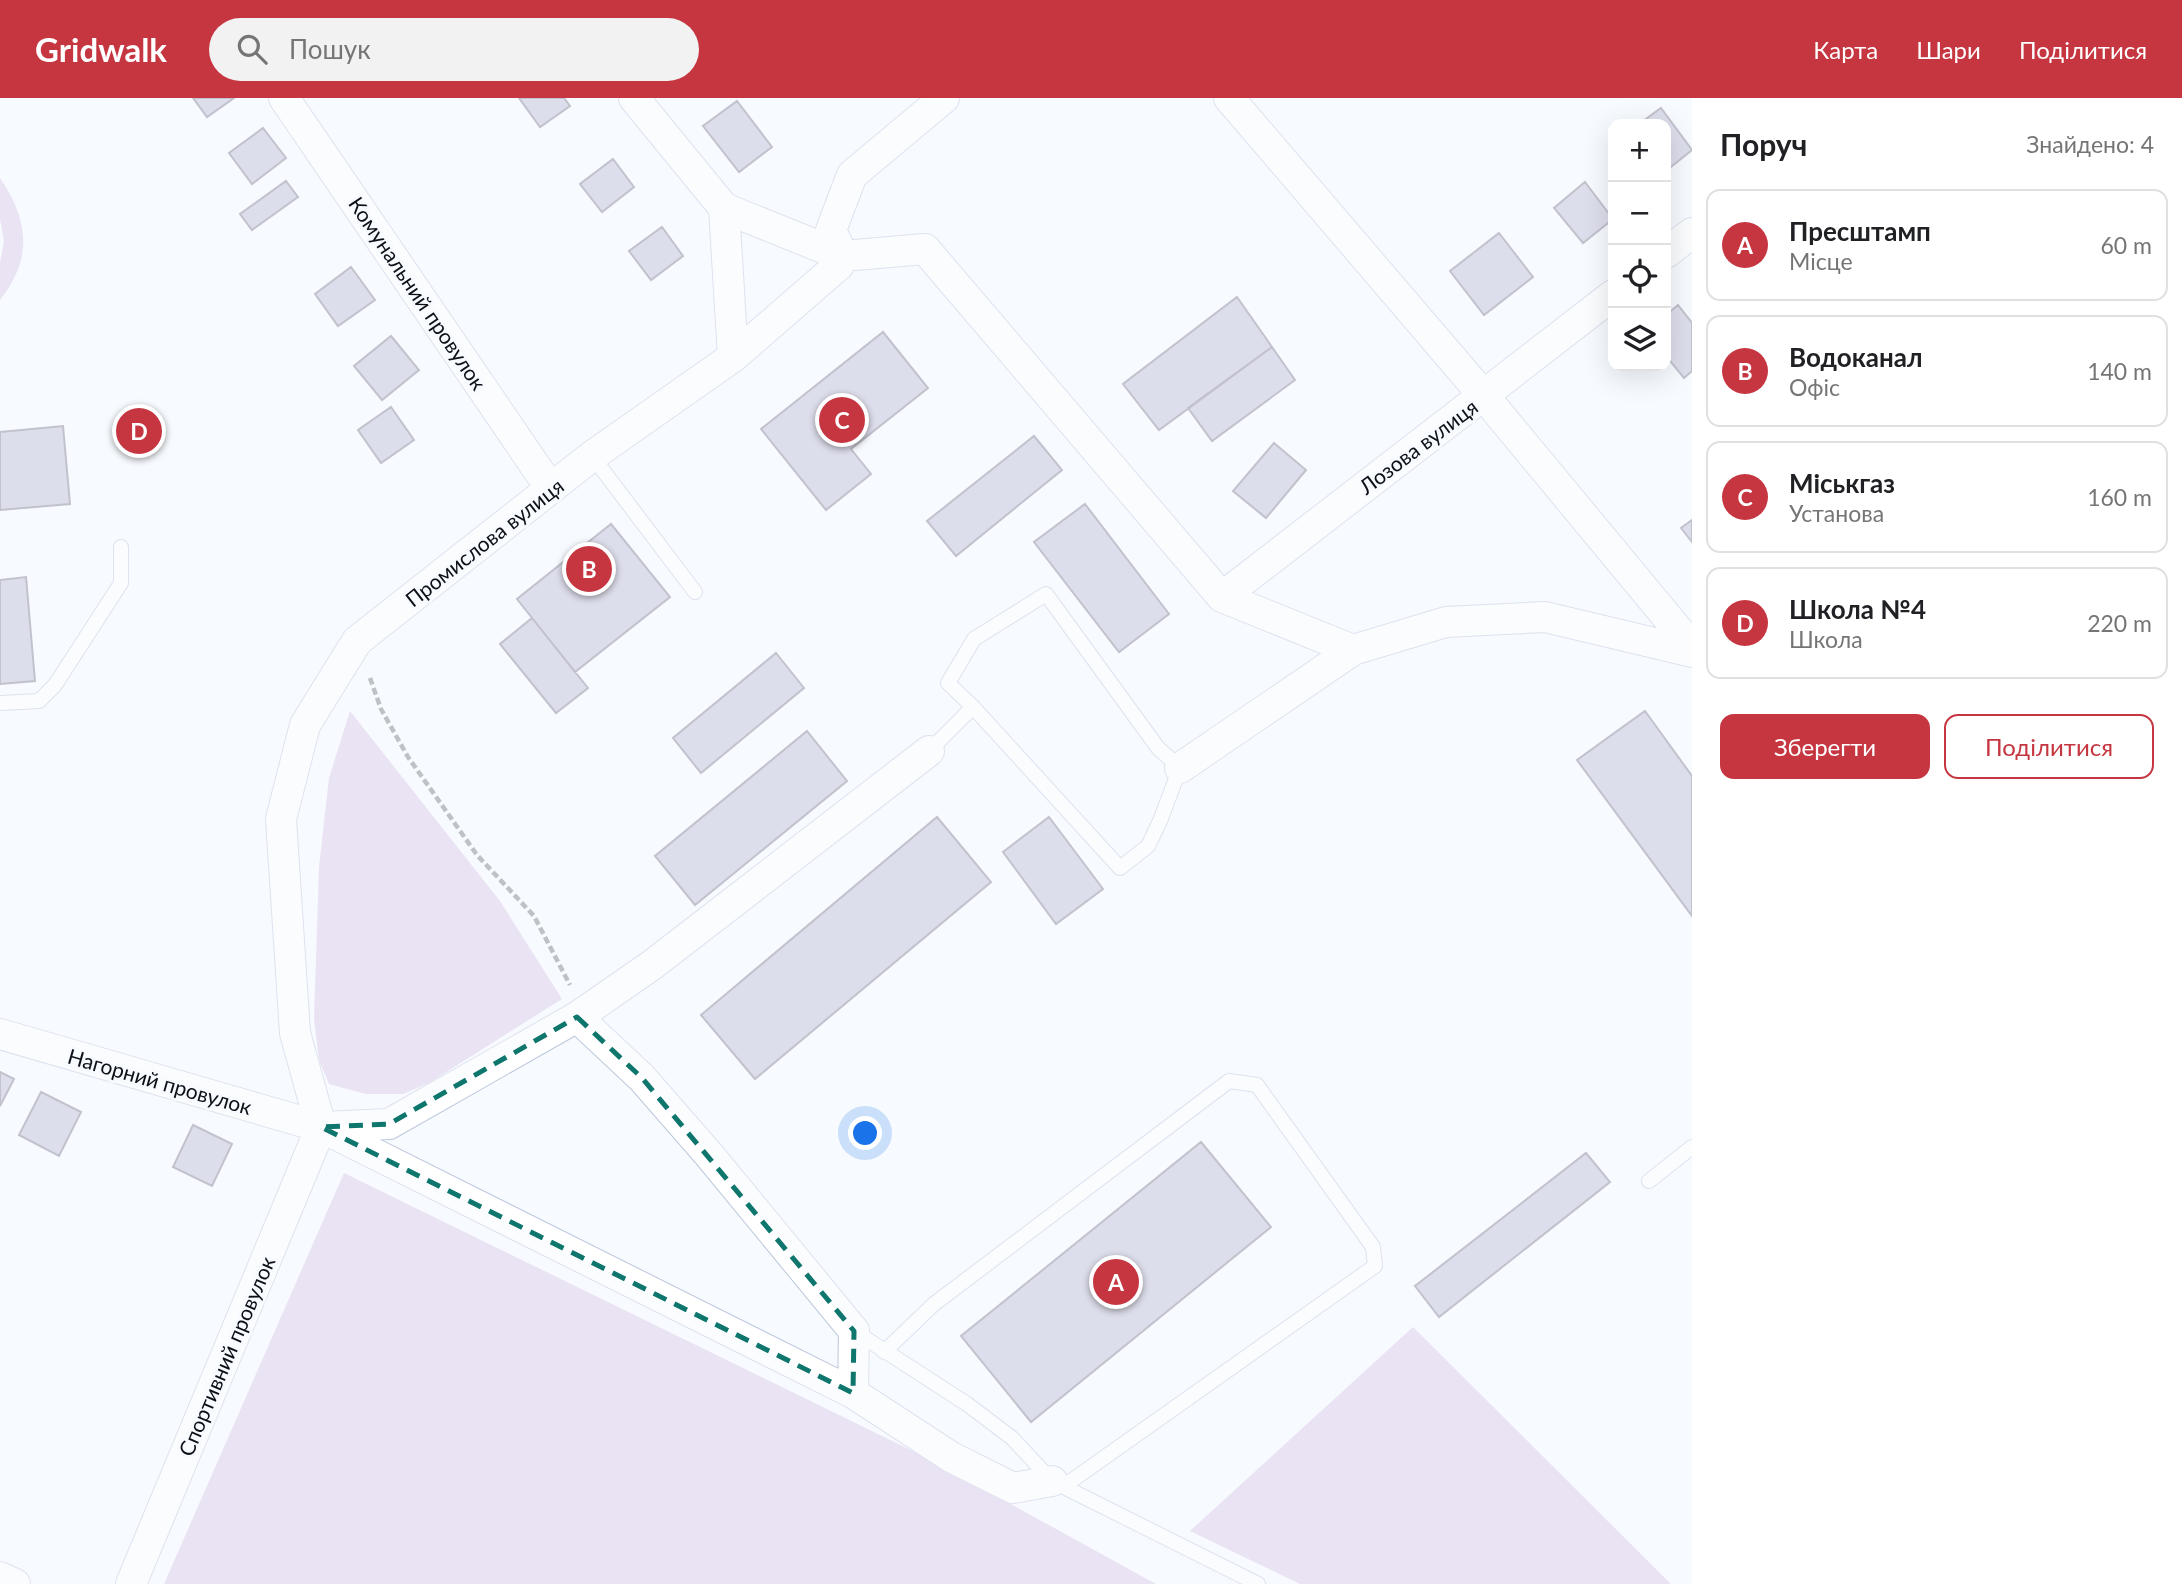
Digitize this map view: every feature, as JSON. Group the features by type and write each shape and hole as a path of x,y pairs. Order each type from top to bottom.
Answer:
{"street":[{"name":"Комунальний провулок","path":"285,98 551,489"},
{"path":"634,98 724,208 844,256 925,249 1222,597 1353,650"},
{"path":"844,256 831,230 852,175 944,98"},
{"path":"1228,98 1484,396 1692,650"},
{"path":"724,208 733,357"},
{"path":"1671,249 1692,233"},
{"name":"Промислова вулиця","path":"321,1127 295,1033 281,819 305,725 357,641 592,456 733,357 839,265 844,256"},
{"name":"Лозова вулиця","path":"1222,597 1608,299"},
{"path":"1180,768 1353,650 1446,622 1545,617 1692,650"},
{"path":"321,1127 389,1124 578,1017 663,957 929,751"},
{"path":"578,1017 642,1078 854,1331 853,1392"},
{"name":"Нагорний провулок","path":"0,1034 321,1127"},
{"path":"321,1127 853,1392 951,1457 1013,1488 1058,1483"},
{"name":"Спортивний провулок","path":"131,1584 321,1127"},
{"path":"0,1577 15,1584"}],"lane":[{"path":"592,456 695,592"},
{"path":"0,703 39,701 55,685 121,583 121,547"},
{"path":"1046,594 1158,748 1180,768 1148,846 1120,867 948,683 974,639 1046,594"},
{"path":"929,751 973,707"},
{"path":"884,1352 934,1304 1229,1081 1257,1086 1373,1247 1375,1266 1058,1483"},
{"path":"1649,1181 1692,1147"},
{"path":"854,1331 967,1404 1012,1438 1058,1483 1258,1584"}],"path":[{"path":"357,641 381,709 408,757 477,855 534,916 573,990 578,1017"}],"highlighted area":[{"path":"577,1017 642,1078 854,1331 853,1393 321,1127 389,1124"}],"shaded area":[{"path":"0,178 17,209 23,239 18,269 0,300 0,263 4,241 0,219"},
{"path":"350,711 500,901 562,999 429,1083 403,1094 366,1094 329,1084 319,1060 314,1019 319,867 329,778"},
{"path":"344,1173 929,1459 1156,1584 164,1584"},
{"path":"1413,1327 1671,1584 1300,1584 1190,1531"}],"building":[{"path":"193,98 234,98 207,117"},
{"path":"519,98 564,98 570,106 540,127"},
{"path":"737,101 772,147 739,172 703,126"},
{"path":"1661,108 1669,119 1646,119"},
{"path":"1671,122 1692,150 1671,167"},
{"path":"263,128 286,158 252,184 229,153"},
{"path":"613,159 634,187 602,212 580,184"},
{"path":"286,181 298,197 252,230 240,214"},
{"path":"1585,182 1608,212 1608,223 1583,243 1554,208"},
{"path":"662,227 683,256 651,280 629,251"},
{"path":"1499,233 1533,277 1484,315 1450,271"},
{"path":"351,267 375,300 338,326 315,294"},
{"path":"1237,297 1272,347 1159,430 1123,384"},
{"path":"1678,305 1692,323 1692,371 1684,378 1671,362 1671,311"},
{"path":"883,332 928,388 851,449 871,474 826,510 761,429"},
{"path":"391,336 419,370 382,400 354,366"},
{"path":"1272,347 1295,380 1212,441 1188,408"},
{"path":"391,407 414,440 381,463 358,430"},
{"path":"63,426 70,504 0,510 0,432"},
{"path":"1034,436 1062,470 956,556 927,521"},
{"path":"1274,443 1306,470 1266,518 1233,491"},
{"path":"1085,504 1169,614 1119,652 1034,542"},
{"path":"1692,520 1692,542 1681,528"},
{"path":"611,524 670,597 575,672 517,599"},
{"path":"26,577 35,681 0,684 0,580"},
{"path":"532,618 588,688 556,713 500,644"},
{"path":"776,653 804,688 701,773 673,738"},
{"path":"1645,711 1692,776 1692,916 1577,760"},
{"path":"807,731 847,781 695,905 655,856"},
{"path":"937,817 991,882 755,1079 701,1015"},
{"path":"1049,817 1103,889 1056,924 1003,852"},
{"path":"0,1072 14,1079 0,1106"},
{"path":"41,1092 81,1112 59,1156 19,1135"},
{"path":"193,1125 232,1144 212,1186 173,1167"},
{"path":"1201,1142 1271,1227 1031,1422 961,1336"},
{"path":"1586,1153 1610,1182 1439,1317 1415,1286"}],"place":[{"name":"Міськгаз","path":"842,420"},
{"name":"Школа №4","path":"139,431"},
{"name":"Водоканал","path":"589,569"},
{"name":"Пресштамп","path":"1116,1282"}]}
